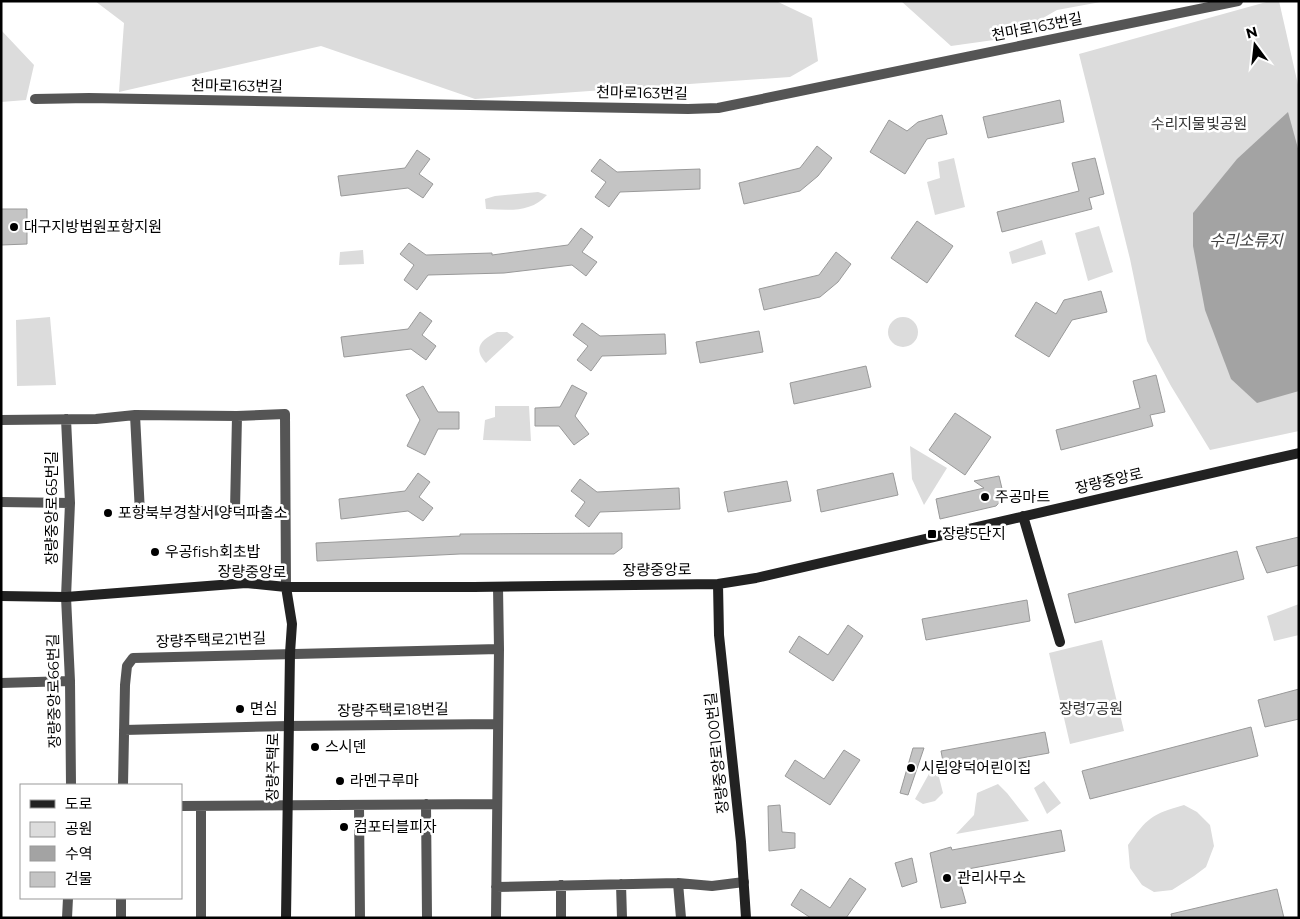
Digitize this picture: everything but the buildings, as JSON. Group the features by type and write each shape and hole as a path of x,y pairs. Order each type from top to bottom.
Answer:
{"street":[{"name":"천마로163번길","path":"35,99 89,98 718,108 1238,1"},
{"path":"1,420 96,419 135,415 238,416 285,414 286,587"},
{"path":"135,415 140,513 235,510 238,416"},
{"name":"장량중앙로65번길","path":"66,419 70,503 66,596"},
{"name":"장량중앙로","path":"1,596 66,596 246,583 286,587 718,584 756,578 1299,453"},
{"path":"1,502 70,503"},
{"path":"1023,516 1060,642"},
{"name":"장량중앙로100번길","path":"718,584 719,635 746,918"},
{"name":"장량주택로","path":"286,587 292,624 286,918"},
{"path":"496,918 498,587"},
{"name":"장량중앙로66번길","path":"66,596 70,681 71,784"},
{"name":"장량주택로21번길","path":"124,730 127,666 132,658 499,649"},
{"path":"1,683 70,681"},
{"name":"장량주택로18번길","path":"124,730 498,724"},
{"path":"123,784 124,730"},
{"path":"426,804 427,918"},
{"path":"182,806 497,804"},
{"path":"359,805 360,918"},
{"path":"201,806 201,918"},
{"path":"496,887 678,883 712,886 744,882"},
{"path":"678,883 681,918"},
{"path":"621,884 622,918"},
{"path":"561,885 561,918"},
{"path":"67,918 68,899"},
{"path":"120,918 121,899"}],"green space":[{"path":"95,1 776,1 812,18 818,61 790,77 475,99 321,46 119,92 124,23"},
{"path":"901,1 1106,1 1057,10 1008,38 951,46"},
{"name":"수리지물빛공원","path":"1270,1 1279,1 1299,89 1299,431 1210,450 1171,386 1147,341 1130,259 1079,54"},
{"path":"1,30 34,65 26,100 1,102"},
{"path":"954,158 965,207 935,215 927,182 940,178 938,162"},
{"path":"538,192 547,195 541,201 526,208 511,210 486,209 485,199 495,196"},
{"path":"1099,226 1113,272 1088,281 1075,233"},
{"path":"1042,240 1046,254 1012,264 1009,252"},
{"path":"363,250 364,264 339,265 340,252"},
{"path":"50,317 56,385 17,386 16,320"},
{"path":"903,317 909,318 917,326 917,338 909,346 903,347 897,346 889,338 888,332 889,326 897,318"},
{"path":"497,332 507,332 514,337 486,363 482,358 479,348 483,341"},
{"path":"495,406 529,406 531,441 483,440 485,420 495,417"},
{"path":"910,446 947,468 924,505 912,479"},
{"path":"1299,604 1299,635 1274,641 1267,616"},
{"name":"장령7공원","path":"1102,640 1124,731 1070,744 1049,653"},
{"path":"930,772 939,777 943,793 935,801 923,804 915,799"},
{"path":"1044,781 1061,803 1047,814 1034,788"},
{"path":"998,784 1029,821 956,834 974,815 977,793"},
{"path":"1184,805 1197,812 1210,825 1214,846 1206,867 1172,890 1154,892 1142,885 1130,868 1128,845 1151,818 1164,811"}],"water":[{"name":"수리소류지","path":"1288,112 1299,152 1299,391 1257,403 1231,379 1205,310 1193,246 1193,213 1237,159"}],"place":[{"name":"대구지방법원포항지원","path":"14,227"},
{"name":"주공마트","path":"985,497"},
{"name":"포항북부경찰서 양덕파출소","path":"108,513"},
{"name":"장량5단지","path":"932,534"},
{"name":"우공fish회초밥","path":"155,552"},
{"name":"면심","path":"240,709"},
{"name":"스시덴","path":"315,747"},
{"name":"시립양덕어린이집","path":"911,768"},
{"name":"라멘구루마","path":"340,781"},
{"name":"컴포터블피자","path":"344,827"},
{"name":"관리사무소","path":"947,878"}]}
